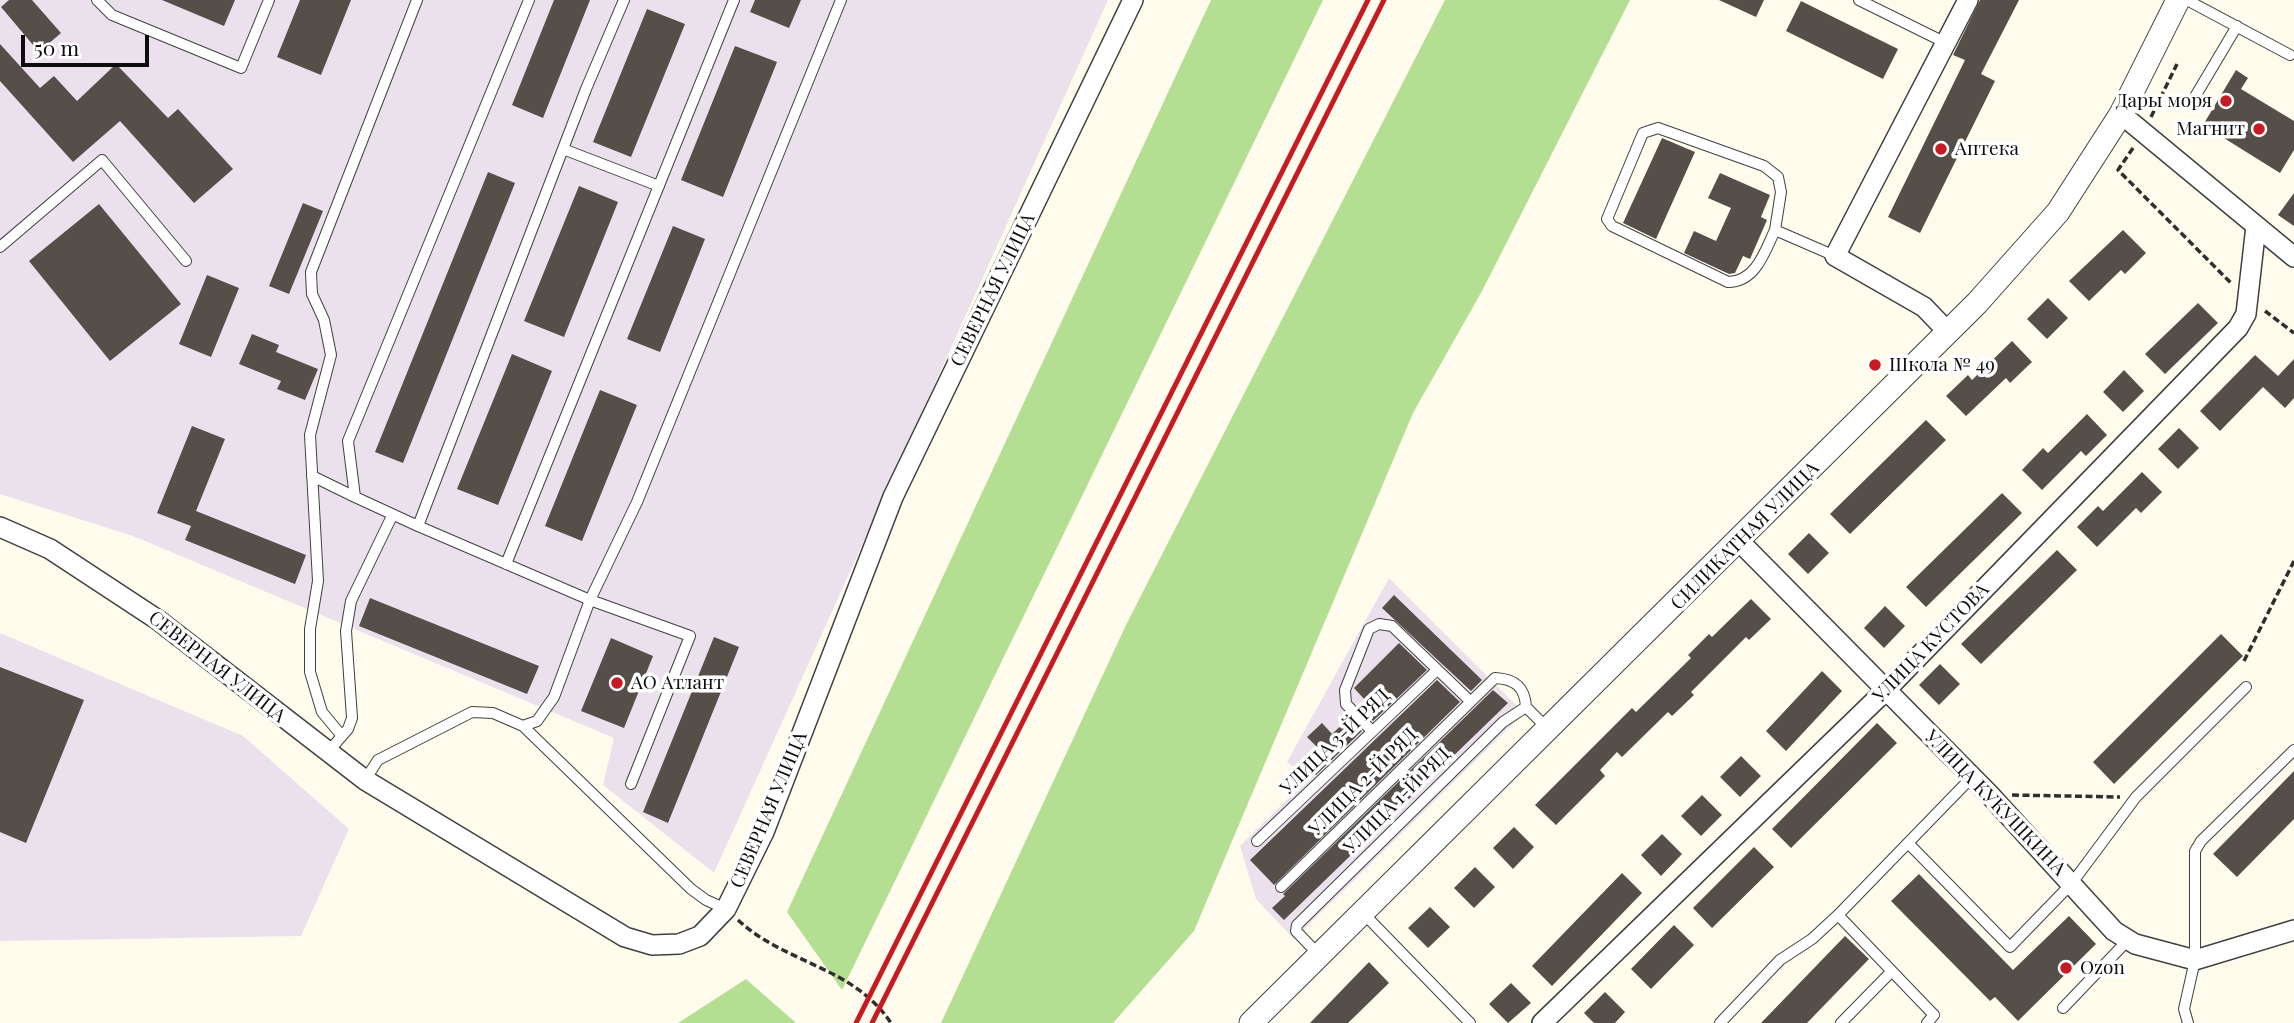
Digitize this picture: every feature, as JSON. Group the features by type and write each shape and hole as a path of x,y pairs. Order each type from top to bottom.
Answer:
{"street":[{"name":"СЕВЕРНАЯ УЛИЦА","path":"0,527 50,549 158,620 365,780 625,937 652,945 679,944 700,936 726,909 764,832 893,497 1133,0"},
{"path":"1948,332 1924,307 1835,256 1968,0"},
{"name":"СИЛИКАТНАЯ УЛИЦА","path":"1251,1023 1740,542 1948,332 2058,212 2121,114 2178,0"},
{"path":"2121,114 2294,257"},
{"name":"УЛИЦА КУСТОВА","path":"1542,1023 1886,690 2238,328 2246,314 2256,226"},
{"name":"УЛИЦА КУКУШКИНА","path":"1740,542 1989,794 2114,931 2165,954 2195,960 2294,930"}],"lane":[{"path":"97,0 112,15 241,68 269,0"},
{"path":"341,736 322,712 310,671 310,629 318,581 310,435 331,355 324,320 312,294 311,272 417,0"},
{"path":"355,497 348,441 529,0"},
{"path":"418,526 563,149 624,0"},
{"path":"506,564 734,0"},
{"path":"523,726 537,720 554,697 590,600 637,502 841,0"},
{"path":"1859,0 1946,43"},
{"path":"2187,0 2290,55"},
{"path":"2196,95 2237,26"},
{"path":"1658,128 1764,166 1779,177 1781,192 1775,230 1759,266 1738,282 1728,282 1612,226 1607,219 1643,133 1658,128"},
{"path":"563,149 659,186"},
{"path":"0,247 102,160 186,261"},
{"path":"1775,230 1835,256"},
{"path":"312,476 392,516 590,600 690,636 631,784"},
{"path":"327,752 352,718 346,631 351,601 392,516"},
{"path":"1372,731 1346,704 1345,690 1369,629 1379,624 1392,626 1470,701"},
{"name":"УЛИЦА 3-Й РЯД","path":"1257,841 1437,670"},
{"name":"УЛИЦА 2-Й РЯД","path":"1281,887 1495,678 1507,678 1525,693 1526,707 1549,730"},
{"path":"1908,843 2010,947 2072,883 2136,797 2246,687"},
{"name":"УЛИЦА 1-Й РЯД","path":"1320,956 1296,931 1297,925 1503,722 1526,707"},
{"path":"365,780 378,760 472,712 493,713 523,726 691,889 706,900 726,909"},
{"path":"2188,1023 2185,998 2195,960 2195,851 2201,841 2294,750"},
{"path":"1720,1023 1780,960 1812,939 1838,915 1972,777"},
{"path":"1363,913 1470,1023"},
{"path":"1838,915 1934,1015 1927,1023"},
{"path":"2063,1008 2129,940"},
{"path":"1841,1023 1891,972"}],"path":[{"path":"2177,64 2144,133 2118,170 2248,299 2294,333"},
{"path":"2244,662 2294,561"},
{"path":"1989,794 2136,797"},
{"path":"726,909 757,938 854,984 880,1007 891,1023"}],"shaded area":[{"path":"0,0 1108,0 714,873 603,785 614,738 133,536 0,494"},
{"path":"1389,578 1524,713 1294,939 1256,899 1240,846 1308,779 1287,762"},
{"path":"0,633 243,736 349,829 301,936 0,941"}],"green space":[{"path":"1211,0 1323,0 842,990 787,912"},
{"path":"1445,0 1630,0 1482,291 1413,413 1194,931 1113,1023 941,1023 1126,625"},
{"path":"746,979 796,1023 678,1023"}],"building":[{"path":"9,0 32,0 61,33 39,52 1,7"},
{"path":"162,0 235,0 224,26"},
{"path":"300,0 351,0 321,75 277,57"},
{"path":"554,0 590,0 543,118 512,105"},
{"path":"755,0 801,0 789,28 750,12"},
{"path":"1719,0 1764,0 1756,17"},
{"name":"Аптека","path":"1980,0 2019,0 1981,74 1995,81 1920,233 1888,217 1965,60 1953,55"},
{"path":"1801,1 1898,49 1883,79 1786,31"},
{"path":"647,9 685,24 631,157 593,142"},
{"path":"0,44 40,88 54,76 77,101 116,64 168,118 178,109 233,169 194,203 120,121 73,162 0,81"},
{"path":"735,46 777,62 723,197 681,180"},
{"name":"Магнит","path":"2236,70 2248,78 2241,89 2294,121 2294,150 2280,173 2203,125"},
{"path":"1662,138 1695,152 1656,239 1623,223"},
{"path":"488,172 515,183 403,463 375,452"},
{"path":"1720,173 1770,195 1761,217 1767,220 1750,259 1743,256 1735,273 1729,274 1684,253 1694,231 1716,241 1731,208 1708,198"},
{"path":"579,186 618,202 564,337 524,321"},
{"path":"2294,193 2294,226 2278,215"},
{"path":"303,203 323,211 289,294 269,286"},
{"path":"99,204 181,304 110,361 29,261"},
{"path":"673,226 705,239 660,352 627,339"},
{"path":"2123,230 2146,253 2125,274 2121,270 2089,301 2069,281"},
{"path":"207,275 239,288 211,357 179,344"},
{"path":"2048,298 2068,318 2047,339 2027,319"},
{"path":"2198,303 2218,323 2165,374 2145,354"},
{"path":"252,334 279,345 276,352 318,369 305,400 277,389 281,381 239,364"},
{"path":"2012,341 2032,362 2010,383 2006,378 1966,416 1946,396 1968,375 1972,380"},
{"path":"512,354 552,371 498,505 457,489"},
{"path":"2255,355 2278,376 2294,359 2294,398 2285,408 2263,387 2220,431 2200,411"},
{"path":"2124,370 2144,391 2123,412 2103,392"},
{"path":"600,390 637,405 582,541 545,526"},
{"path":"2087,414 2107,435 2086,456 2081,451 2042,490 2022,470 2043,448 2048,453"},
{"path":"1926,420 1946,440 1850,534 1830,514"},
{"path":"192,426 225,439 196,511 306,555 295,584 185,540 191,526 157,513"},
{"path":"2179,428 2199,448 2178,469 2158,449"},
{"path":"2142,472 2162,492 2141,513 2136,508 2097,547 2077,527 2098,506 2103,511"},
{"path":"2002,493 2022,513 1926,607 1906,587"},
{"path":"1809,533 1829,553 1808,574 1788,554"},
{"path":"2057,550 2077,570 1981,664 1961,644"},
{"path":"1394,595 1482,680 1471,691 1382,608"},
{"path":"370,598 539,666 527,694 359,626"},
{"path":"1751,599 1771,619 1749,640 1746,637 1691,692 1694,695 1672,716 1668,712 1622,757 1617,752 1600,770 1605,776 1556,825 1535,805 1632,708 1636,712 1691,658 1688,655 1709,634 1712,637"},
{"path":"1885,606 1905,626 1884,648 1864,628"},
{"path":"2221,634 2243,656 2114,784 2093,762"},
{"path":"714,637 739,647 668,823 643,812"},
{"name":"АО Атлант","path":"611,638 653,656 624,728 581,711"},
{"path":"1399,643 1427,670 1373,721 1360,708 1366,701 1354,688"},
{"path":"1940,664 1960,684 1939,705 1919,685"},
{"path":"0,667 84,700 26,843 0,832"},
{"path":"1822,671 1842,691 1786,751 1766,731"},
{"path":"1437,680 1460,702 1274,885 1250,860"},
{"path":"1493,690 1508,703 1284,920 1272,908 1285,896 1283,894"},
{"path":"1349,718 1362,731 1316,775 1304,762 1318,748 1307,737 1322,723 1332,734"},
{"path":"1877,723 1897,743 1791,848 1772,829"},
{"path":"1741,756 1761,776 1740,797 1720,777"},
{"path":"2294,771 2294,819 2237,877 2213,854"},
{"path":"1702,795 1722,815 1701,836 1681,816"},
{"path":"1514,827 1534,847 1513,869 1493,848"},
{"path":"1662,834 1682,854 1661,876 1641,855"},
{"path":"1754,847 1774,867 1712,928 1693,908"},
{"path":"1475,867 1495,887 1474,908 1454,888"},
{"path":"1622,873 1642,893 1552,986 1532,966"},
{"path":"1919,874 2013,970 2069,916 2096,944 2018,1021 1995,997 1990,1001 1891,901"},
{"path":"1430,907 1450,927 1428,948 1408,928"},
{"path":"1674,925 1694,945 1651,989 1631,969"},
{"path":"1845,936 1869,959 1807,1023 1761,1023"},
{"path":"1369,962 1389,983 1348,1023 1310,1023"},
{"path":"1511,983 1531,1003 1508,1023 1489,1004"},
{"path":"1605,992 1625,1012 1615,1023 1594,1023 1584,1013"}],"railway":[{"path":"856,1023 1368,0"},
{"path":"872,1023 1384,0"}],"place":[{"name":"Дары моря","path":"2226,101"},
{"name":"Магнит","path":"2259,129"},
{"name":"Аптека","path":"1941,149"},
{"name":"Школа № 49","path":"1875,365"},
{"name":"АО Атлант","path":"617,683"},
{"name":"Ozon","path":"2066,968"}]}
